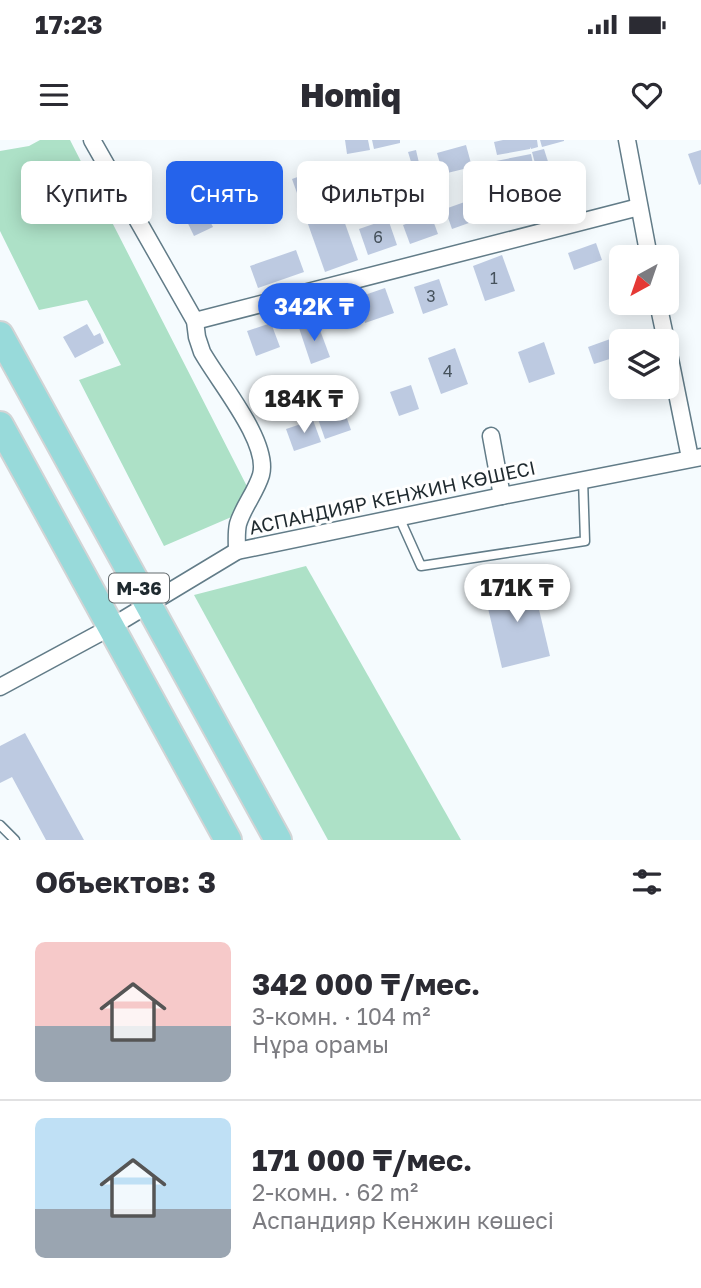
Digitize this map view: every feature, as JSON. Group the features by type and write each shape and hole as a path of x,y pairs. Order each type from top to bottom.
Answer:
{"main road":[{"name":"M-36","path":"0,335 278,840"},
{"name":"M-36","path":"0,425 228,840"}],"street":[{"path":"92,140 195,321 202,352 252,433 261,453 260,476 238,523 237,551"},
{"path":"627,140 647,245"},
{"path":"195,321 639,206"},
{"path":"679,392 696,458"},
{"path":"491,436 502,496"},
{"name":"АСПАНДИЯР КЕНЖИН КӨШЕСІ","path":"2,681 111,627 237,551 696,458"}],"lane":[{"path":"399,517 421,566 585,541 583,480"},
{"path":"0,825 14,840"}],"green space":[{"path":"40,140 70,140 81,161 21,161 21,224 113,224 257,506 164,546 79,380 121,365 87,300 39,310 0,231 0,151 29,146"},
{"path":"306,566 461,840 328,840 194,595"}],"building":[{"path":"345,140 368,140 370,150 347,154"},
{"path":"372,140 400,140 400,143 374,149"},
{"path":"537,140 538,147 497,155 494,142"},
{"path":"540,140 564,140 564,141 542,147"},
{"path":"466,145 470,161 463,161 463,169 449,173 449,161 439,161 437,153"},
{"path":"544,149 548,161 534,161 532,152"},
{"path":"416,150 419,161 411,161 408,152"},
{"path":"701,150 701,184 699,185 688,154"},
{"path":"531,154 532,161 496,161"},
{"path":"297,177 297,193 292,179"},
{"path":"463,203 463,224 466,224 452,229 449,208"},
{"path":"188,224 211,224 213,227 194,236"},
{"path":"308,224 345,224 358,260 325,272"},
{"path":"374,224 390,224 397,245 368,255 359,229"},
{"path":"434,224 438,234 410,244 403,225"},
{"path":"596,243 602,260 574,270 568,253"},
{"path":"296,250 304,272 258,288 250,266"},
{"path":"502,255 515,291 485,301 473,266"},
{"path":"439,279 448,305 423,314 414,287"},
{"path":"385,288 394,313 365,323 356,298"},
{"path":"317,322 330,357 311,364 299,328"},
{"path":"271,323 280,347 256,356 247,331"},
{"path":"87,324 94,336 100,333 104,343 75,358 63,337"},
{"path":"609,339 609,359 594,364 588,347"},
{"path":"544,342 555,374 529,383 518,352"},
{"path":"455,348 468,384 441,394 428,358"},
{"path":"411,385 419,409 399,416 390,392"},
{"path":"344,410 351,430 325,439 318,419"},
{"path":"313,420 321,442 294,451 286,429"},
{"path":"532,580 550,656 502,668 484,591"},
{"path":"25,733 84,840 46,840 12,777 0,783 0,746"}]}
